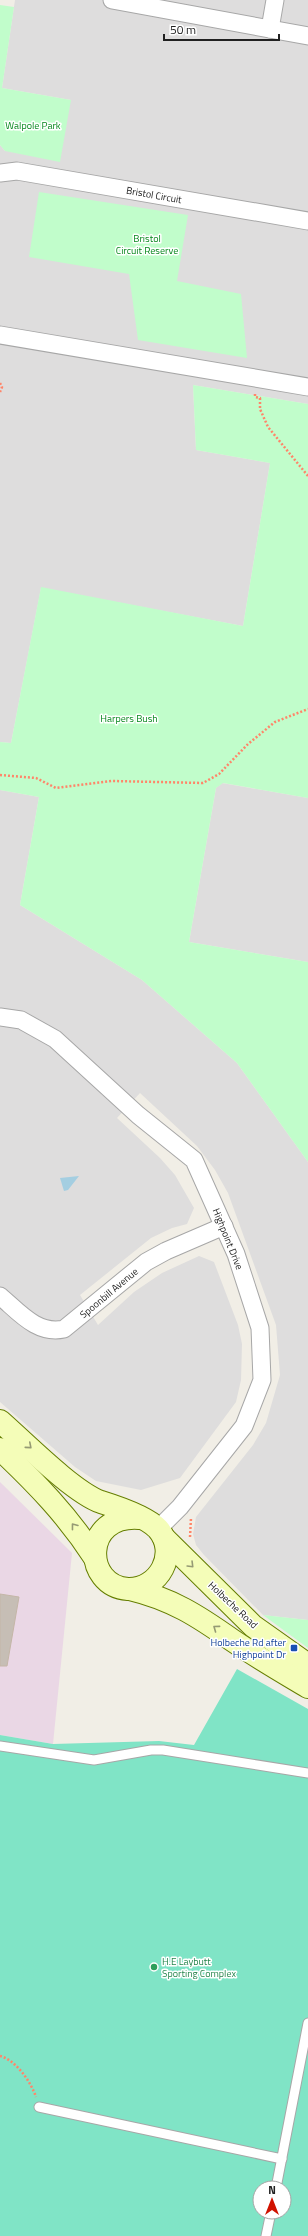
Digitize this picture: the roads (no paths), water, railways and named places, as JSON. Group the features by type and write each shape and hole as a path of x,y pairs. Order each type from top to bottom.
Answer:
{"street":[{"path":"112,0 308,36"},
{"path":"270,29 275,0"},
{"name":"Bristol Circuit","path":"0,173 17,171 308,221"},
{"path":"0,335 308,387"},
{"name":"Highpoint Drive","path":"0,1016 21,1020 55,1039 138,1115 194,1160 224,1226 260,1328 262,1380 244,1426 180,1507 161,1534"},
{"name":"Spoonbill Avenue","path":"0,1296 33,1325 43,1330 54,1331 64,1329 146,1262 166,1251 224,1226"},
{"path":"0,1421 88,1495 150,1522 161,1534 167,1557 164,1568 149,1584 127,1589"},
{"path":"0,1449 53,1500 77,1530 95,1558 99,1569 106,1579 115,1585 165,1599 184,1607 251,1652 308,1687"},
{"path":"95,1558 95,1547 99,1536 106,1526 116,1520 127,1517 139,1518"},
{"name":"Holbeche Road","path":"161,1534 253,1626 308,1665"}],"lane":[{"path":"0,1746 94,1760 140,1752 162,1750 308,1773"},
{"path":"278,2180 308,2023"},
{"path":"40,2107 282,2159"},
{"path":"266,2236 269,2220"}],"water":[{"path":"79,1176 68,1190 64,1191 60,1178"}],"place":[{"name":"Holbeche Rd after Highpoint Dr","path":"294,1648"},
{"name":"H.E Laybutt Sporting Complex","path":"154,1967"}],"park label":[{"name":"Walpole Park","path":"33,125"},
{"name":"Bristol Circuit Reserve","path":"147,244"},
{"name":"Harpers Bush","path":"129,718"}]}
